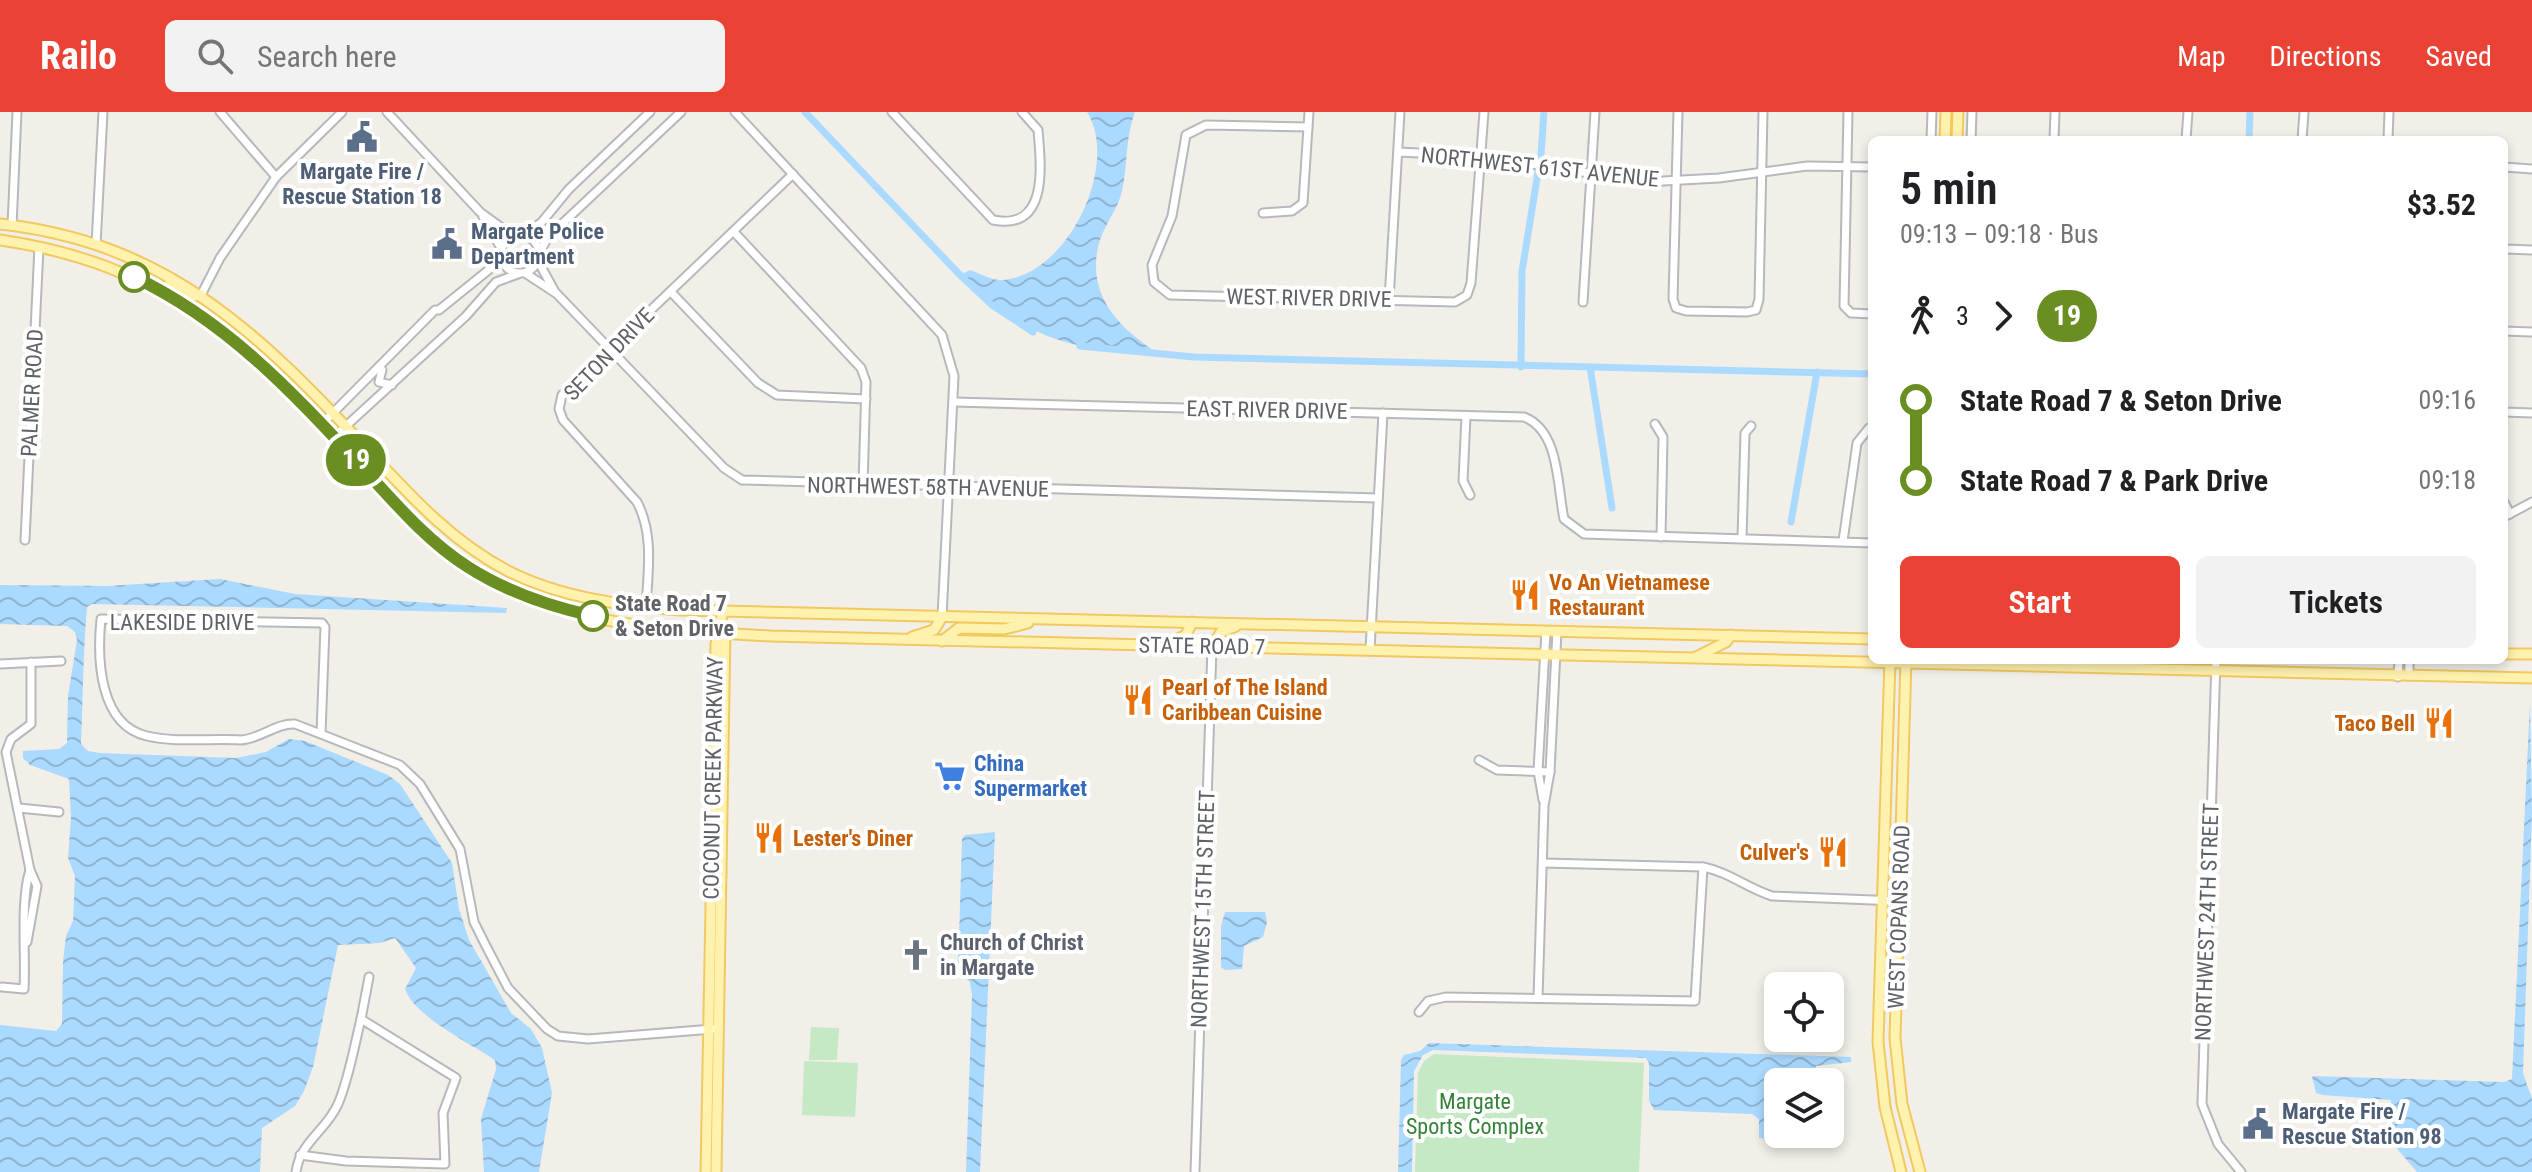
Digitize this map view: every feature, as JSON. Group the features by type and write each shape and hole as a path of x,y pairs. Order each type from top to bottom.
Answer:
{"main road":[{"path":"1945,136 1946,112"},
{"path":"1957,136 1958,112"},
{"name":"STATE ROAD 7","path":"0,224 96,245 149,267 201,295 260,339 428,514 469,548 510,572 554,590 646,607 723,611 1868,639"},
{"path":"39,247 50,239 70,237"},
{"name":"STATE ROAD 7","path":"0,240 108,266 159,289 208,319 243,346 437,544 492,581 557,608 646,625 721,633 942,641 1868,661"},
{"path":"159,289 167,286 188,297 201,295"},
{"path":"437,544 456,550 469,548"},
{"name":"COCONUT CREEK PARKWAY","path":"706,1172 711,851 723,611"},
{"path":"905,640 934,630 942,617"},
{"path":"942,641 959,628 1004,629 1043,619"},
{"path":"1165,645 1186,635 1192,622"},
{"path":"1212,647 1221,632 1243,624"},
{"name":"COCONUT CREEK PARKWAY","path":"716,1172 722,863 721,633"},
{"path":"1692,658 1726,642 1731,635"},
{"path":"2508,654 2532,654"},
{"name":"WEST COPANS ROAD","path":"1890,664 1880,900 1880,1072 1901,1172"},
{"name":"WEST COPANS ROAD","path":"1906,664 1898,901 1898,1073 1920,1172"},
{"name":"STATE ROAD 7","path":"2061,664 2216,666 2398,677 2532,678"},
{"path":"711,851 720,856 722,863"}],"street":[{"path":"12,226 17,112"},
{"path":"96,245 103,112"},
{"path":"220,112 276,177"},
{"path":"387,112 480,212 501,251 506,268 522,273"},
{"path":"322,424 435,310 491,268 501,251 517,235 541,223 569,189 650,112"},
{"path":"334,437 393,385 496,282 522,273 539,258 548,237 681,112"},
{"path":"735,112 942,335 954,376 942,617"},
{"path":"892,112 993,220 1008,223 1019,221 1031,210 1039,186 1038,130 1022,112"},
{"path":"1263,213 1292,211 1303,203 1309,112"},
{"path":"1389,300 1400,112"},
{"path":"1481,156 1484,112"},
{"path":"1583,302 1595,112"},
{"path":"1678,112 1673,299 1676,308 1747,312 1756,310 1763,112"},
{"path":"1848,112 1844,306 1846,312 1868,314"},
{"path":"1931,136 1932,112"},
{"path":"1971,136 1972,112"},
{"path":"2054,136 2055,112"},
{"path":"2186,136 2188,112"},
{"path":"2302,136 2304,112"},
{"path":"2388,136 2389,112"},
{"path":"201,295 220,258 276,177 337,114"},
{"name":"WEST RIVER DRIVE","path":"1308,127 1206,125 1190,132 1182,143 1172,216 1152,265 1154,282 1170,295 1455,302 1467,295 1471,283 1481,156"},
{"name":"NORTHWEST 61ST AVENUE","path":"1398,152 1481,156 1645,182 1676,182 1762,169 1868,167"},
{"path":"2508,167 2532,169"},
{"name":"SETON DRIVE","path":"646,607 649,540 645,516 637,502 563,420 559,409 562,395 793,174"},
{"path":"480,212 536,243 539,258"},
{"path":"734,232 861,368 866,382 863,486"},
{"name":"PALMER ROAD","path":"25,540 39,247"},
{"path":"2508,249 2532,250"},
{"name":"NORTHWEST 58TH AVENUE","path":"539,258 557,294"},
{"name":"NORTHWEST 58TH AVENUE","path":"522,273 557,294 724,468 742,480 863,486 1378,498"},
{"path":"671,292 758,383 777,395 866,399"},
{"path":"2508,331 2532,332"},
{"path":"384,364 379,382 384,386 393,385"},
{"name":"EAST RIVER DRIVE","path":"954,402 1524,417 1538,422 1548,434 1564,519 1584,534 1868,543"},
{"path":"2508,412 2532,413"},
{"path":"1370,650 1383,413"},
{"path":"1466,416 1463,481 1470,495"},
{"path":"1655,424 1663,437 1661,537"},
{"path":"1742,538 1745,433 1751,426"},
{"path":"1843,541 1857,443 1868,429"},
{"path":"2508,514 2532,502"},
{"name":"LAKESIDE DRIVE","path":"321,733 325,627 322,623 101,619 102,680 116,714 126,727 150,737 251,739 285,724 321,733 400,765 420,784 460,849 474,922 508,988 547,1029 571,1039 719,1029"},
{"path":"1544,806 1538,771 1552,631"},
{"name":"NORTHWEST 15TH STREET","path":"1195,1172 1212,647"},
{"path":"1538,998 1544,806 1550,772 1549,654"},
{"path":"0,664 61,661"},
{"path":"2,987 24,989 27,942 37,886 30,870 6,752 11,739 31,724 31,662"},
{"path":"2398,677 2399,664"},
{"path":"2409,664 2409,676"},
{"name":"NORTHWEST 24TH STREET","path":"2216,666 2202,1104 2218,1144 2241,1172"},
{"path":"1479,760 1497,770 1550,772"},
{"path":"19,808 59,812"},
{"path":"1543,863 1703,867 1725,871 1754,890 1772,896 1898,901"},
{"path":"1419,1012 1428,1001 1446,997 1695,1001 1703,867"},
{"path":"27,942 23,902 30,870"},
{"path":"296,1172 307,1142 323,1130 337,1105 361,1019 369,977"},
{"path":"300,1155 346,1161 445,1164 443,1113 456,1078 361,1019"}],"green space":[{"path":"811,1027 839,1028 837,1060 809,1060"},
{"name":"Margate Sports Complex","path":"1434,1054 1644,1063 1639,1172 1415,1172 1418,1073 1424,1061"},
{"path":"804,1061 858,1063 855,1117 802,1115"}],"water":[{"path":"1087,112 1135,112 1122,191 1103,232 1096,265 1098,282 1111,311 1133,335 1161,355 1100,349 1052,338 1007,314 960,275 970,270 999,280 1023,275 1045,261 1065,241 1092,189 1097,161 1096,135"},
{"path":"220,579 295,594 507,608 506,613 92,604 87,607 81,744 88,751 100,753 236,758 266,752 289,739 305,741 388,775 400,784 452,863 459,909 469,940 511,1013 531,1029 542,1048 552,1093 539,1172 484,1172 481,1119 496,1069 495,1060 420,1010 405,989 416,968 395,938 380,943 338,945 313,1067 295,1106 262,1128 260,1172 0,1172 0,1025 56,1031 62,1024 63,961 66,936 73,921 75,876 68,858 71,818 69,779 30,765 23,758 23,751 59,749 67,743 68,696 77,640 75,632 67,626 0,624 0,585 107,586"},
{"path":"2530,702 2532,813 2523,1073 2532,1099 2532,1172 2417,1172 2393,1144 2391,1100 2316,1093 2312,1076 2504,1082 2512,1079"},
{"path":"995,832 980,1172 966,1172 972,995 970,982 958,971 962,839 965,835"},
{"path":"1225,912 1265,912 1267,922 1263,937 1244,946 1242,969 1225,970 1221,967 1221,926"},
{"path":"1429,1043 1851,1057 1851,1062 1816,1068 1764,1068 1764,1138 1759,1138 1759,1119 1752,1114 1654,1110 1649,1100 1649,1063 1646,1058 1433,1050 1423,1055 1414,1071 1412,1172 1398,1172 1401,1060 1404,1055 1420,1051"}],"waterway":[{"path":"805,112 960,275 992,305 1033,332"},
{"path":"1521,367 1522,271 1541,154 1544,112"},
{"path":"2249,136 2250,112"},
{"path":"1080,346 1194,357 1868,374"},
{"path":"1590,367 1612,508"},
{"path":"1791,522 1817,372"}],"bus line":[{"name":"19","path":"134,277 208,319 243,346 274,374 417,525 453,556 484,577 520,595 593,616"}],"place":[{"name":"Margate Fire / Rescue Station 18","path":"362,137"},
{"name":"Margate Police Department","path":"447,244"},
{"name":"Vo An Vietnamese Restaurant","path":"1525,595"},
{"name":"State Road 7 & Seton Drive","path":"593,616"},
{"name":"Pearl of The Island Caribbean Cuisine","path":"1138,700"},
{"name":"Taco Bell","path":"2439,723"},
{"name":"China Supermarket","path":"950,776"},
{"name":"Lester's Diner","path":"769,838"},
{"name":"Culver's","path":"1833,852"},
{"name":"Church of Christ in Margate","path":"916,955"},
{"name":"Margate Fire / Rescue Station 98","path":"2258,1124"}]}
